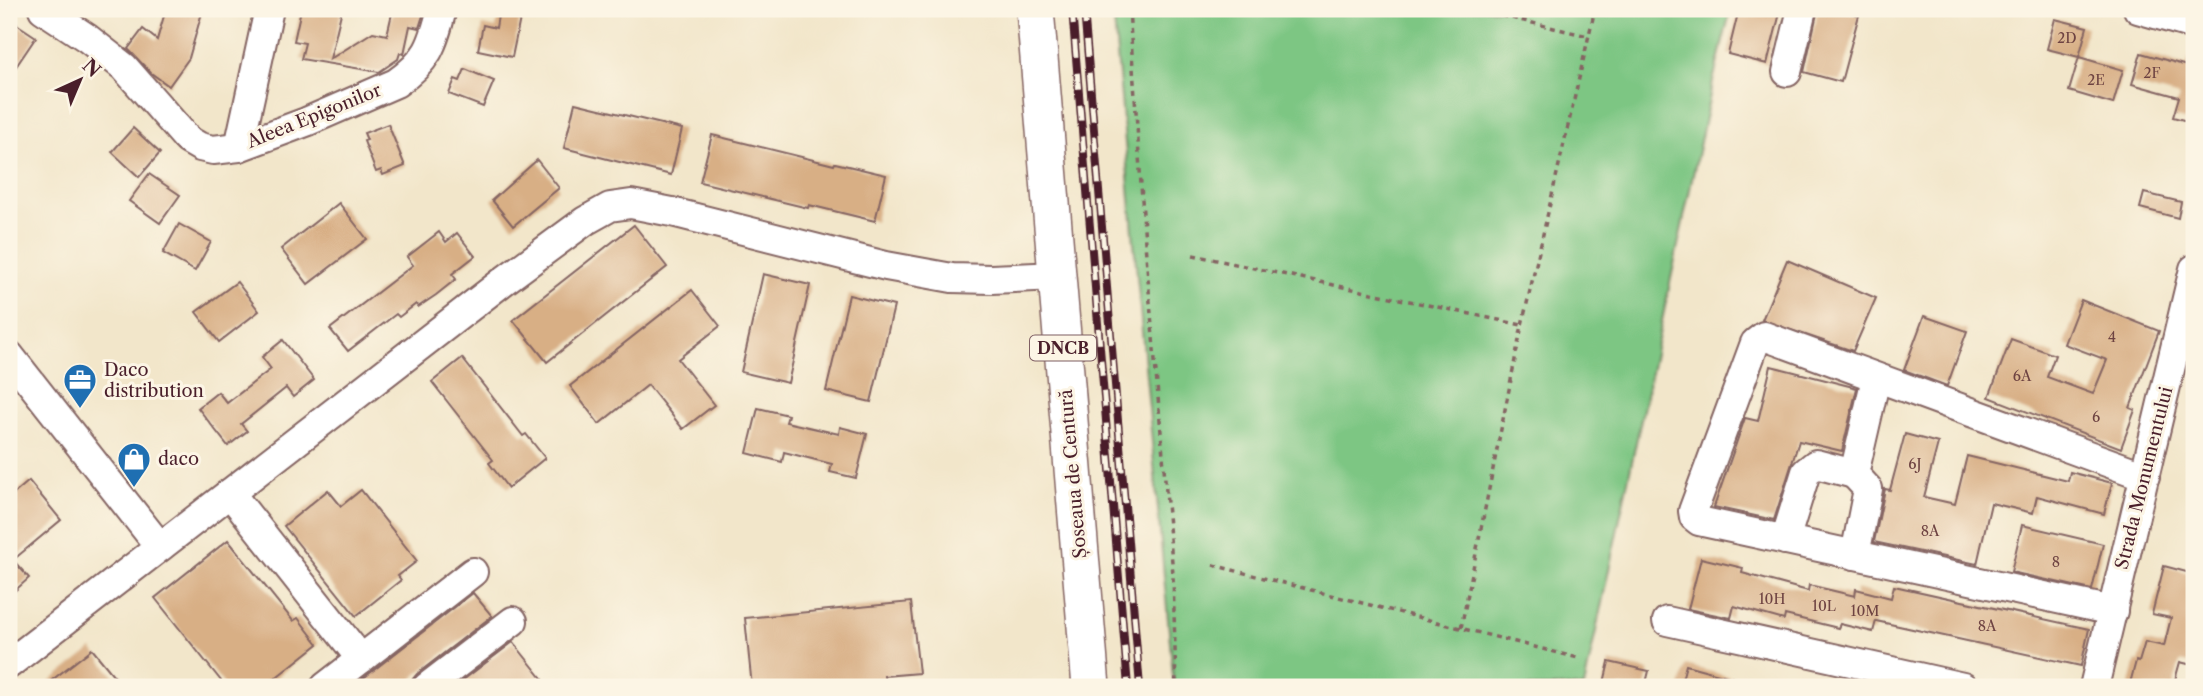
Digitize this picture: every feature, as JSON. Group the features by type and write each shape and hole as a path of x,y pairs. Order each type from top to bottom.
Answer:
{"main road":[{"name":"Șoseaua de Centură","path":"1035,9 1091,687"}],"street":[{"path":"43,9 88,38 124,67 194,144 213,150 240,147"},
{"name":"Aleea Epigonilor","path":"240,147 269,9"},
{"name":"Aleea Epigonilor","path":"240,147 306,122 403,78 428,55 442,9"},
{"path":"1787,72 1802,9"},
{"path":"2138,9 2194,25"},
{"path":"9,664 550,246 610,207 631,204 671,212 886,266 952,278 1057,276"},
{"name":"Strada Monumentului","path":"2094,687 2194,269"},
{"path":"2113,611 1699,521 1694,517 1693,511 1755,343 1764,336 2145,476"},
{"path":"9,355 160,547"},
{"path":"1854,474 1877,377"},
{"path":"1785,540 1806,472 1816,464 1854,474 1868,489 1855,555"},
{"path":"230,494 360,659"},
{"path":"325,687 473,572"},
{"path":"427,687 513,621"},
{"path":"1667,621 1963,687"}],"path":[{"path":"1129,9 1145,243 1173,574 1176,687"},
{"path":"1473,9 1588,36"},
{"path":"1461,628 1522,325 1595,9"},
{"path":"1193,255 1522,325"},
{"path":"1213,565 1578,658"}],"green space":[{"path":"1113,9 1731,9 1713,81 1584,687 1174,687"}],"building":[{"path":"166,9 203,9 189,58 169,86 151,73 128,49 143,29 157,40"},
{"path":"301,9 342,9 330,59 373,32 387,35 393,9 425,9 419,28 410,26 404,54 400,53 398,59 379,72 301,59 305,43 294,41"},
{"path":"499,9 522,9 512,57 478,50 483,25 496,28"},
{"path":"1739,9 1781,9 1767,64 1728,54"},
{"path":"1818,9 1836,9 1859,15 1841,82 1804,72"},
{"path":"9,19 36,37 9,77"},
{"path":"2055,19 2087,27 2079,57 2047,49"},
{"path":"2141,53 2187,66 2189,59 2194,59 2194,123 2173,117 2179,97 2132,84"},
{"path":"2079,57 2123,70 2113,104 2069,91"},
{"path":"465,69 494,81 483,107 449,94 455,79 460,81"},
{"path":"575,103 682,129 671,175 564,148"},
{"path":"388,124 405,166 383,175 381,170 376,172 364,141 367,140 364,133"},
{"path":"133,128 160,153 139,177 112,152"},
{"path":"712,135 886,175 875,221 700,182"},
{"path":"537,160 559,188 513,226 492,200"},
{"path":"149,174 180,195 160,223 129,201"},
{"path":"2144,193 2181,202 2178,218 2140,208"},
{"path":"339,203 367,239 308,284 281,249"},
{"path":"179,224 211,242 195,271 163,253"},
{"path":"634,225 667,267 547,362 513,320"},
{"path":"439,232 446,242 457,233 475,256 452,274 456,279 436,295 418,307 416,304 399,317 396,314 348,351 330,329 413,265 407,257"},
{"path":"1787,260 1876,298 1853,351 1762,320"},
{"path":"763,274 810,285 788,383 741,372"},
{"path":"237,282 259,311 219,342 196,312"},
{"path":"692,290 720,326 678,359 714,405 683,429 648,385 599,424 570,386"},
{"path":"849,295 894,306 871,402 826,391"},
{"path":"2081,300 2159,331 2130,408 2135,410 2121,448 1989,397 2011,339 2055,355 2047,377 2093,394 2107,360 2064,344"},
{"path":"1924,316 1967,331 1947,386 1904,370"},
{"path":"283,340 314,380 293,397 286,388 241,424 247,431 228,446 198,408 218,392 227,403 271,369 262,357"},
{"path":"462,358 523,436 526,434 545,458 508,488 489,463 493,460 432,382"},
{"path":"1771,366 1857,388 1842,451 1799,441 1774,520 1714,507 1745,418 1758,421"},
{"path":"758,408 788,415 786,422 839,434 840,427 867,434 856,478 830,472 832,464 784,452 782,462 747,453"},
{"path":"1905,434 1938,443 1924,497 1955,504 1967,456 2068,481 2070,472 2112,483 2104,514 2037,496 2033,513 1991,503 1977,564 1874,542 1885,489 1890,490"},
{"path":"29,481 61,520 13,560 29,578 9,596 9,498"},
{"path":"328,490 341,506 361,490 417,561 398,576 401,580 356,616 284,526"},
{"path":"2022,525 2103,544 2092,590 2011,572"},
{"path":"228,540 293,621 298,618 318,644 264,687 226,687 155,598"},
{"path":"1701,558 1743,568 1742,573 1808,591 1809,585 1855,596 1856,589 1891,598 1894,586 2089,629 2081,666 1876,621 1873,632 1840,624 1838,628 1785,615 1784,620 1734,606 1731,618 1688,609"},
{"path":"2164,566 2194,574 2192,665 2180,662 2173,687 2129,687 2136,661 2139,662 2145,642 2164,646 2171,618 2152,614"},
{"path":"473,593 492,616 417,674 411,687 352,687"},
{"path":"911,602 919,673 884,676 885,687 752,687 745,618"},
{"path":"513,642 549,687 454,687"},
{"path":"92,649 123,687 43,687"},
{"path":"1609,662 1649,671 1645,687 1603,687"},
{"path":"1686,665 1748,682 1747,687 1680,687"}],"railway":[{"path":"1072,9 1128,687"},
{"path":"1084,9 1140,687"}],"place":[{"name":"Daco distribution","path":"80,410"},
{"name":"daco","path":"134,489"}]}
